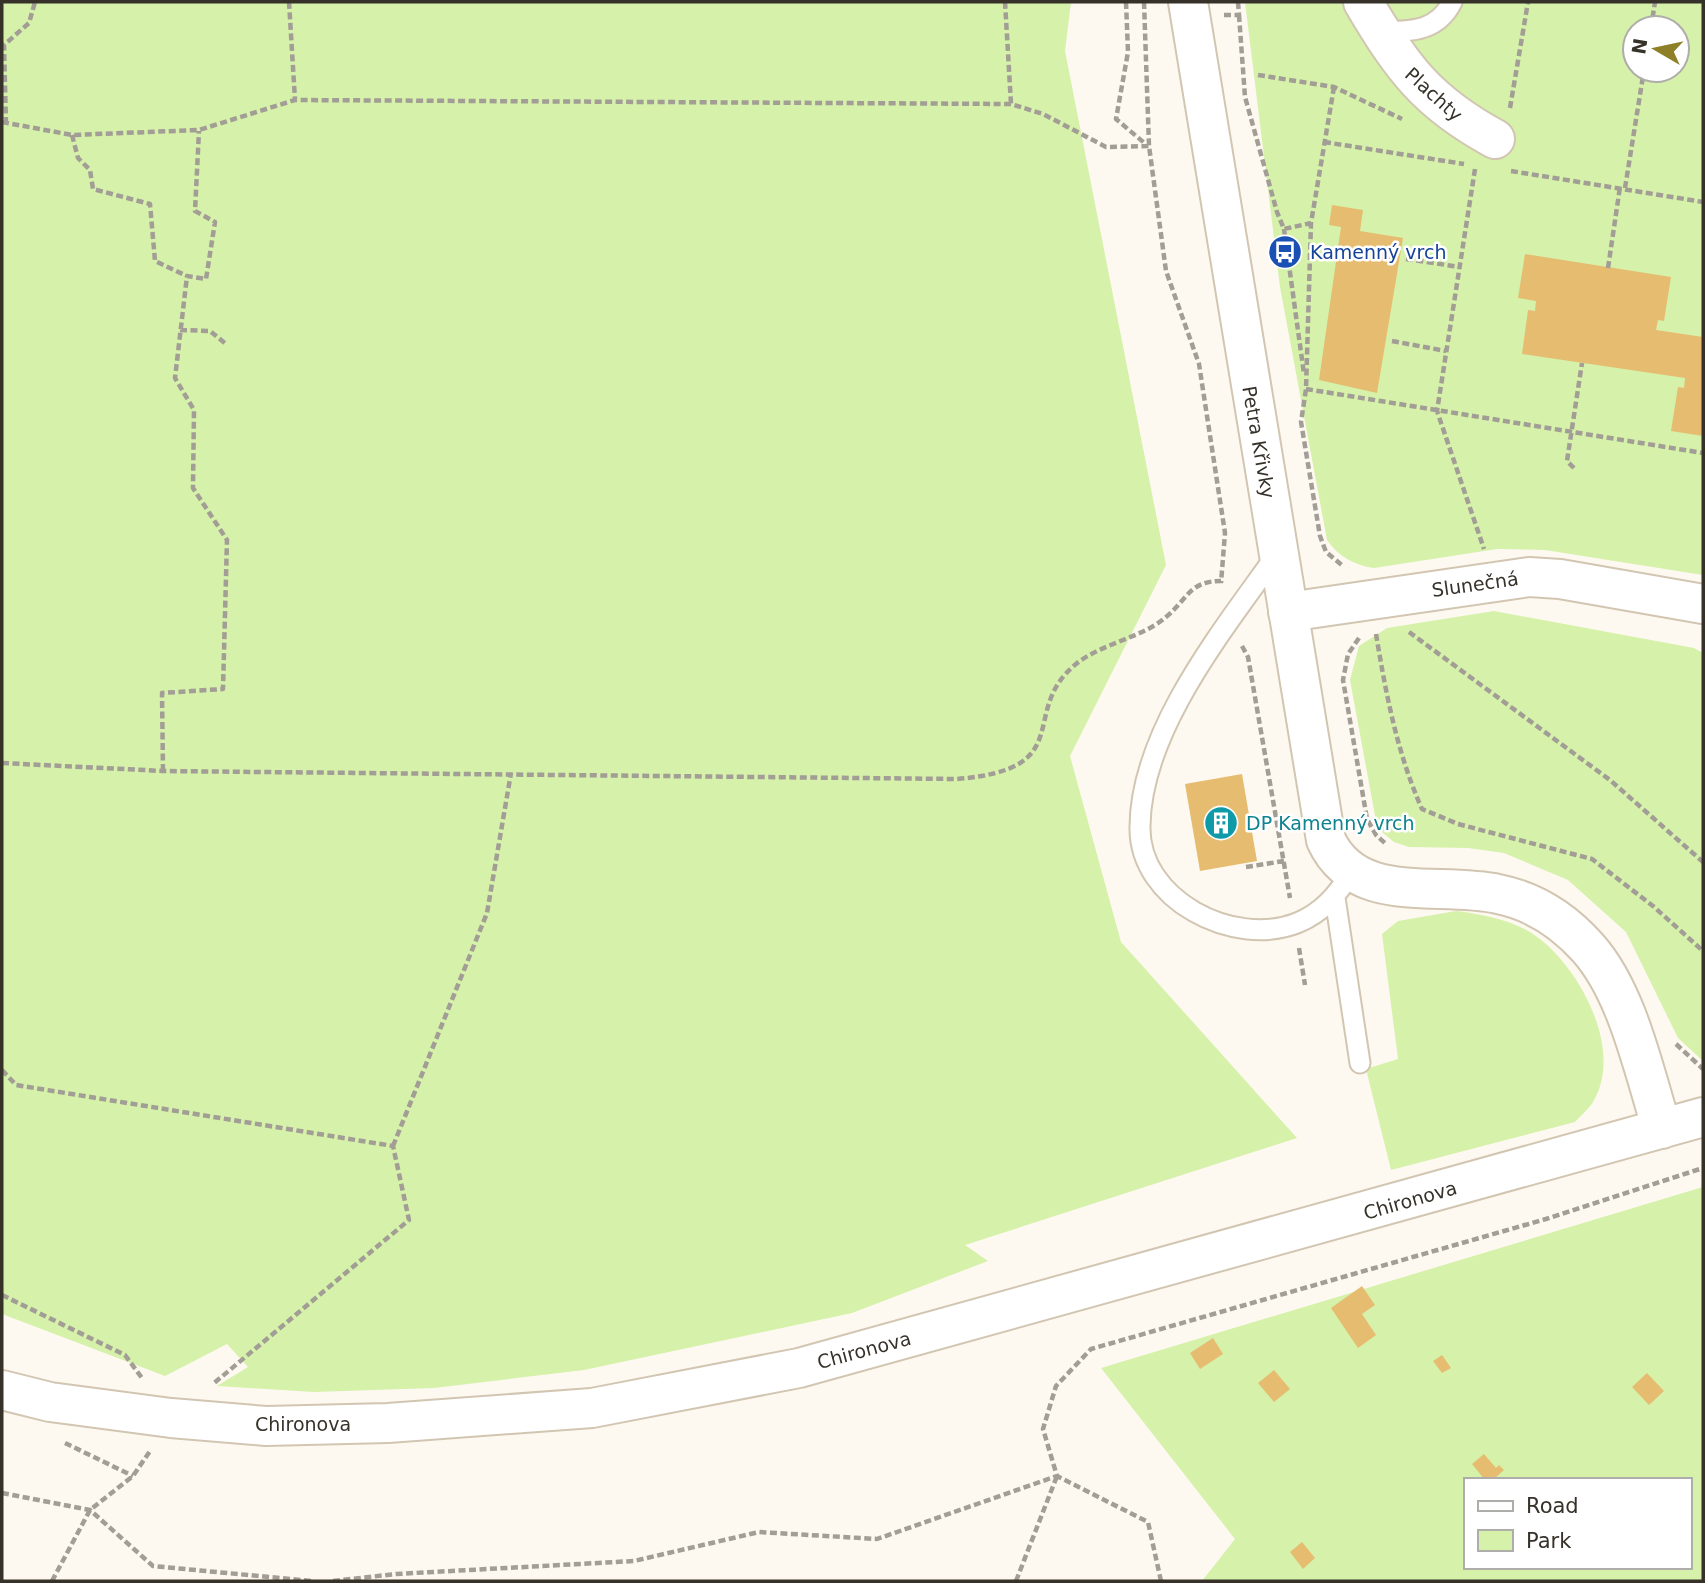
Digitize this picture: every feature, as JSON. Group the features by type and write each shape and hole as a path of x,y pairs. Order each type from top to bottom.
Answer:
{"street":[{"name":"Petra Křivky","path":"1188,2 1326,840 1339,863 1343,886"},
{"name":"Plachty","path":"1372,17 1407,72 1434,99 1464,122 1486,161"},
{"name":"Slunečná","path":"1288,612 1529,577 1703,604"},
{"path":"1343,886 1463,889 1510,897 1537,908 1565,926 1589,949 1610,981 1662,1129"},
{"name":"Chironova","path":"2,1390 50,1402 172,1418 266,1426 388,1423 593,1408 799,1368 1703,1117"}],"lane":[{"path":"1372,17 1429,27 1440,19 1452,2"},
{"path":"1278,553 1229,622 1158,744 1143,787 1139,829 1146,858 1160,882 1185,907 1216,922 1252,930 1294,924 1343,886"},
{"path":"1343,886 1360,1063"}],"path":[{"path":"35,2 29,23 4,45 4,123 72,135 199,130 295,100 1011,104 1043,114 1106,147 1149,146"},
{"path":"289,2 295,100"},
{"path":"1005,2 1011,104"},
{"path":"1126,2 1128,52 1116,119 1149,146"},
{"path":"1144,2 1149,146 1166,271 1199,364 1225,533 1217,598 1248,657 1305,985"},
{"path":"1486,555 1437,411 1460,267 1486,161 1509,114 1528,2"},
{"path":"1239,15 1245,97 1284,229 1306,389"},
{"path":"1258,75 1334,87 1406,122"},
{"path":"1608,268 1641,84"},
{"path":"1334,87 1311,223 1306,389 1301,422 1320,536 1326,552 1350,570"},
{"path":"72,135 78,158 90,170 93,189 150,204 155,261 187,275 206,279 215,222 195,211 199,130"},
{"path":"1324,142 1486,161 1703,202"},
{"path":"1284,229 1311,223"},
{"path":"1406,259 1460,267"},
{"path":"163,771 162,693 223,689 226,540 193,488 194,410 175,378 187,275"},
{"path":"180,330 209,331 226,344"},
{"path":"1392,341 1446,351"},
{"path":"1574,468 1567,461 1582,363"},
{"path":"1306,389 1703,453"},
{"path":"2,762 163,771 957,779 1000,773 1023,761 1041,740 1052,699 1073,667 1090,654 1165,619 1200,583 1221,581"},
{"path":"1375,624 1387,700 1409,779 1422,809 1458,824 1592,859 1653,906 1703,951"},
{"path":"1400,626 1610,780 1703,862"},
{"path":"1367,631 1348,654 1343,680 1367,818 1376,835 1395,849"},
{"path":"52,1581 90,1510 133,1476 172,1418 409,1220 393,1146 487,912 511,773"},
{"path":"1246,867 1284,861"},
{"path":"1291,947 1298,947"},
{"path":"1668,1035 1703,1069"},
{"path":"2,1070 16,1085 393,1146"},
{"path":"1016,1581 1057,1476 1043,1429 1056,1386 1091,1349 1546,1219 1703,1168"},
{"path":"2,1295 125,1355 172,1418"},
{"path":"332,1581 396,1574 634,1561 759,1532 877,1539 1057,1476 1148,1521 1161,1581"},
{"path":"2,1493 90,1510 153,1566 311,1581"}],"green space":[{"path":"2,2 1071,2 1065,51 1166,565 1070,756 1121,942 1297,1138 965,1245 988,1261 852,1313 584,1370 434,1388 314,1392 217,1386 248,1367 227,1344 165,1376 2,1314"},
{"path":"1245,2 1703,2 1703,575 1545,550 1497,549 1374,568 1360,565 1342,556 1327,540 1280,287"},
{"path":"1494,611 1694,648 1703,653 1703,1061 1678,1038 1626,932 1568,880 1504,853 1468,848 1409,847 1394,842 1383,833 1376,821 1350,680 1359,646 1387,628"},
{"path":"1456,911 1496,918 1525,929 1550,948 1566,965 1592,1009 1600,1033 1603,1058 1601,1081 1593,1102 1575,1122 1391,1170 1366,1069 1398,1059 1382,934 1398,921"},
{"path":"1703,1187 1703,1581 1202,1581 1235,1539 1101,1368"}],"building":[{"path":"1332,205 1363,210 1360,231 1403,238 1377,393 1319,380 1341,227 1329,225"},
{"path":"1525,254 1671,277 1664,321 1658,320 1656,330 1703,337 1703,436 1671,431 1678,387 1684,388 1685,378 1522,354 1528,310 1535,311 1536,301 1518,298"},
{"name":"DP Kamenný vrch","path":"1242,774 1257,861 1200,871 1185,784"},
{"path":"1362,1286 1375,1305 1362,1314 1376,1335 1358,1348 1331,1308"},
{"path":"1213,1338 1223,1354 1200,1369 1190,1353"},
{"path":"1442,1355 1451,1368 1442,1373 1433,1361"},
{"path":"1274,1370 1290,1389 1274,1402 1258,1383"},
{"path":"1647,1373 1664,1391 1649,1405 1632,1387"},
{"path":"1484,1454 1496,1468 1499,1465 1504,1470 1495,1478 1483,1478 1472,1464"},
{"path":"1302,1542 1315,1558 1303,1569 1290,1552"}],"place":[{"name":"Kamenný vrch","path":"1285,252"},
{"name":"DP Kamenný vrch","path":"1221,823"}]}
